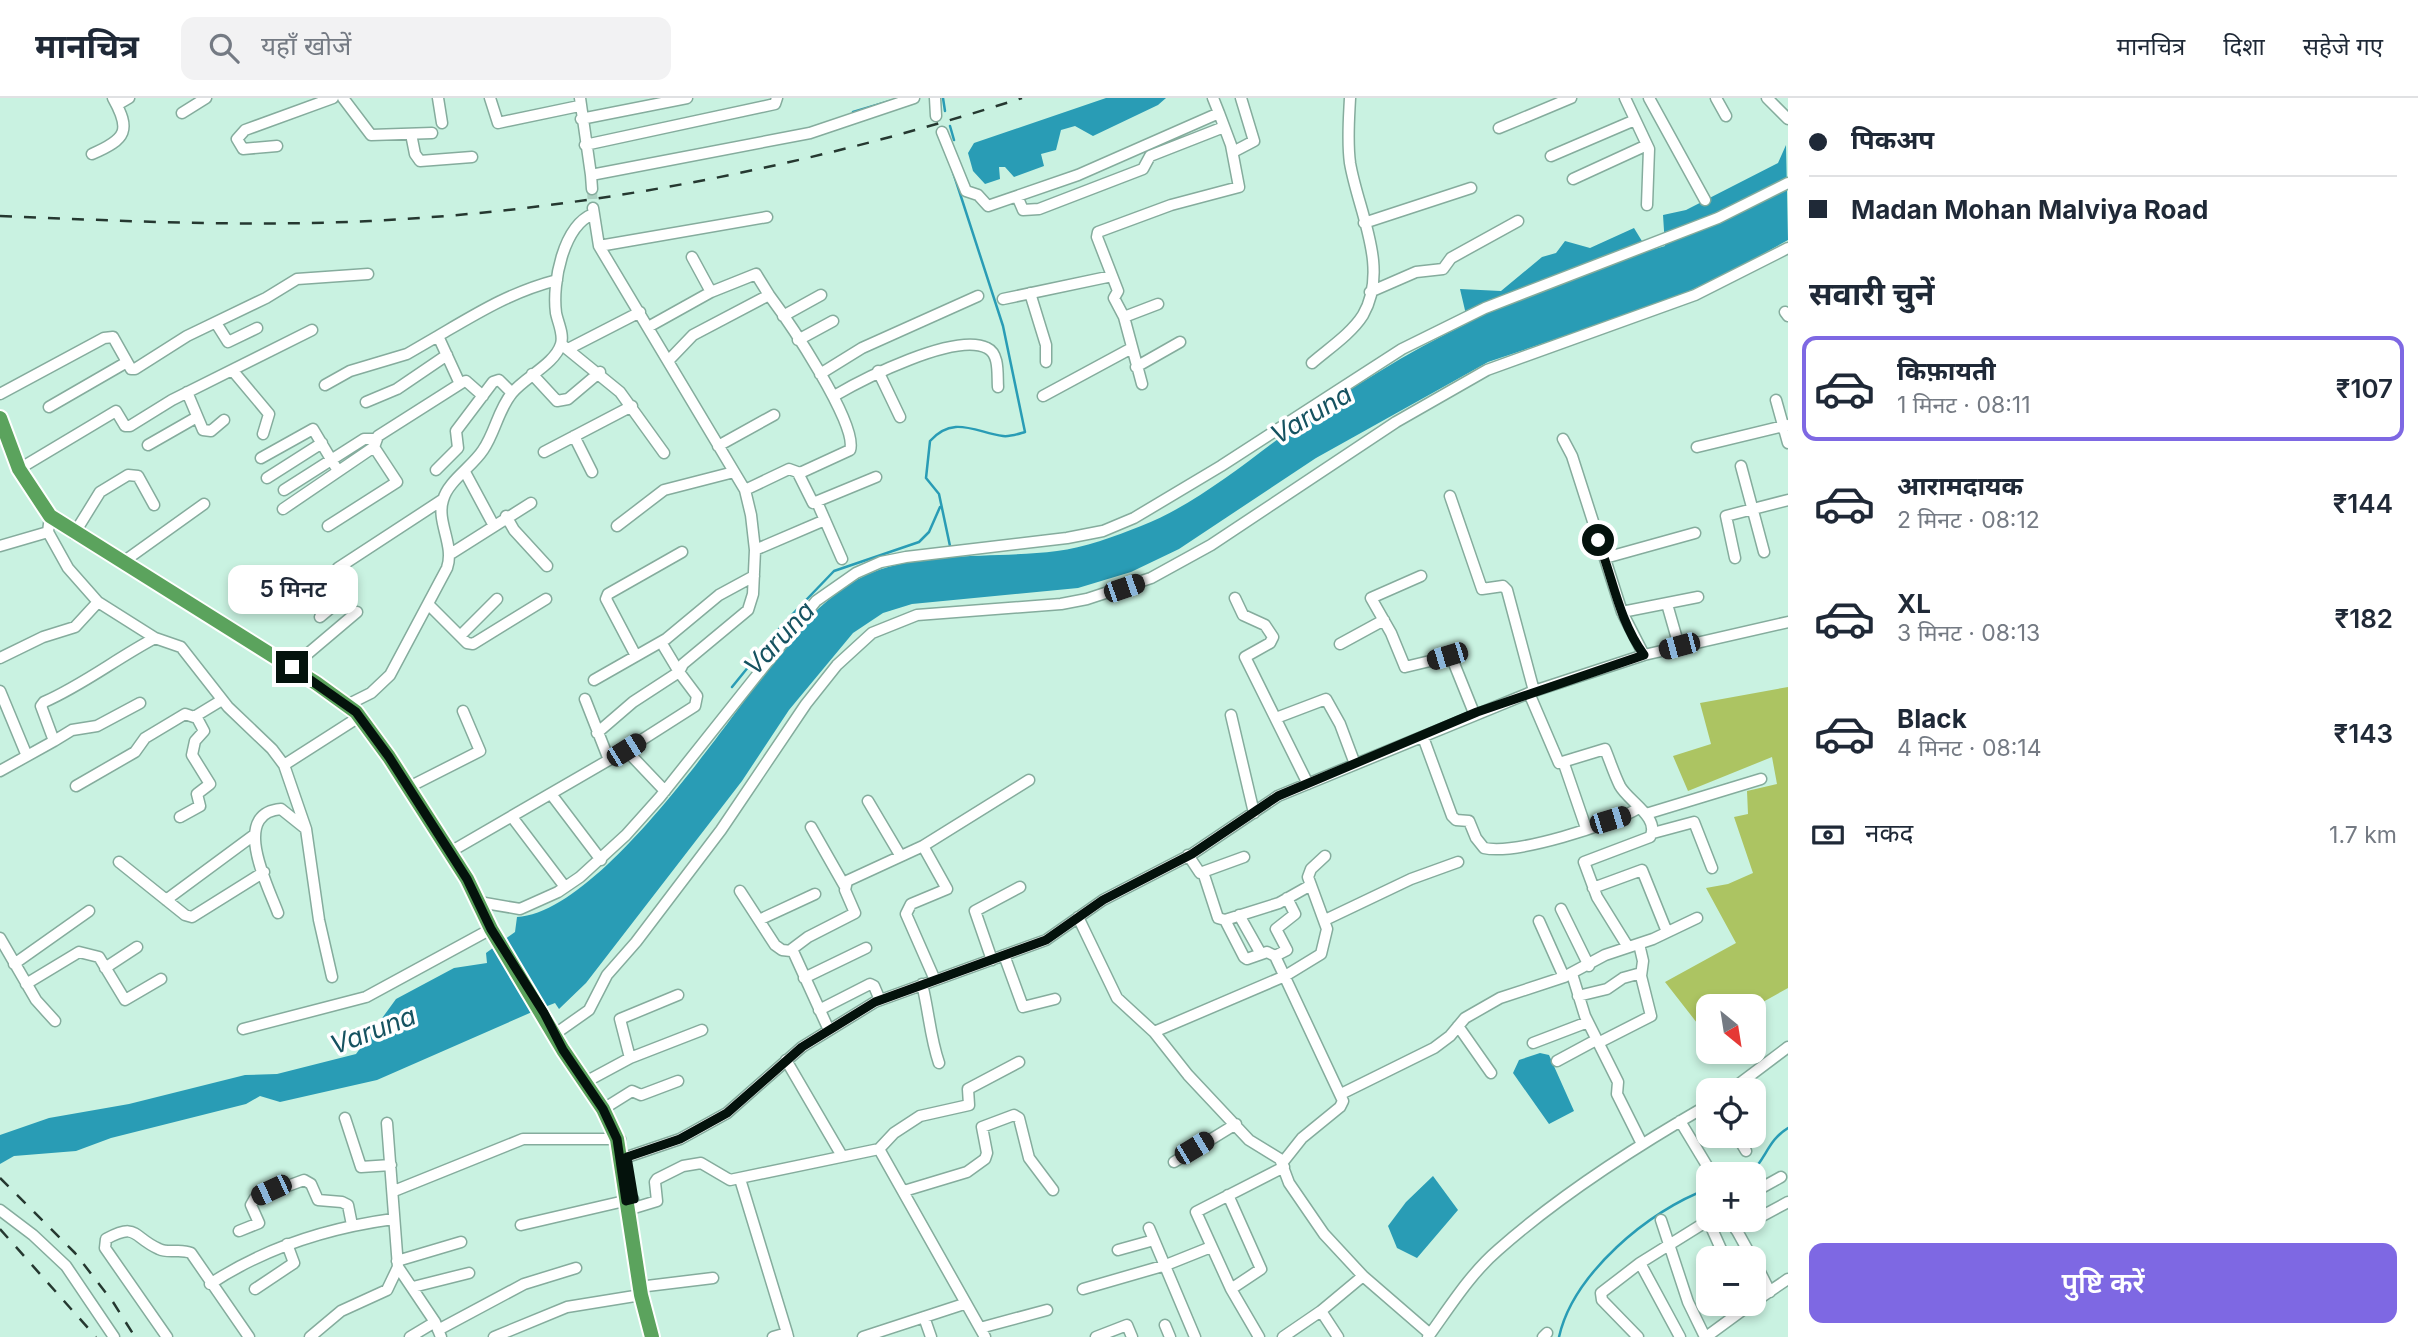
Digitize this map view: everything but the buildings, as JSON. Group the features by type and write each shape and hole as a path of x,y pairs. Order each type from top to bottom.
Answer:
{"highway":[{"path":"0,418 19,469 50,516 74,534 292,667 347,705 359,717 409,787 479,902 491,929 620,1139 652,1337"},
{"path":"556,1036 591,1079 608,1106 627,1157 631,1203"},
{"path":"645,1291 661,1337"}],"street":[{"path":"92,153 114,142 125,130 126,121 115,102 129,98"},
{"path":"182,113 206,98"},
{"path":"277,146 243,149 237,139 245,130 333,98"},
{"path":"343,98 371,135 432,133"},
{"path":"438,98 442,123"},
{"path":"490,98 498,123 579,102 592,189"},
{"path":"581,119 687,98"},
{"path":"585,145 775,104 777,98"},
{"path":"590,175 810,133 914,98"},
{"path":"936,98 936,116"},
{"path":"1142,384 1130,349 1124,317 1114,298 1118,291 1097,237 1099,230 1171,205 1234,190 1240,183 1233,152 1213,98"},
{"path":"1233,152 1254,141 1241,98"},
{"path":"1312,363 1354,326 1363,314 1370,292 1373,255 1348,146 1350,98"},
{"path":"1499,128 1571,98"},
{"path":"1625,98 1651,157 1647,205"},
{"path":"1649,98 1705,200"},
{"path":"1716,98 1726,116"},
{"path":"1767,98 1788,119"},
{"path":"943,132 966,191 978,195 988,206 1078,176 1219,113"},
{"path":"1551,156 1635,120"},
{"path":"1017,196 1023,210 1038,209 1143,169 1150,156 1224,127"},
{"path":"411,134 415,154 420,160 472,157"},
{"path":"1573,179 1647,145"},
{"path":"479,902 513,910 535,904 565,887 601,860 665,791 816,601 856,573 881,562 906,557 1067,538 1102,531 1134,518 1222,466 1402,349 1485,308 1718,218 1788,183"},
{"path":"1364,223 1471,188"},
{"path":"597,733 634,702 679,672 683,664 748,610 753,594 755,550 745,490 650,326 599,246 593,211 582,218 571,234 558,280 555,302 565,346 600,372 632,406 664,453"},
{"path":"599,246 767,217"},
{"path":"1370,292 1416,271 1443,269 1451,258 1518,221"},
{"path":"556,1036 589,1010 607,975 636,942 721,830 806,704 837,666 873,633 917,615 1061,604 1087,599 1151,578 1211,545 1396,422 1487,370 1695,295 1788,248"},
{"path":"692,257 711,292"},
{"path":"0,394 104,338 113,337 127,362 135,369 187,336 300,278 368,274"},
{"path":"650,326 711,292 756,274 834,396 852,442 852,447 847,452 798,473"},
{"path":"1003,299 1112,276"},
{"path":"325,385 350,371 407,354 468,315 499,300 558,280"},
{"path":"1030,293 1046,345 1046,362"},
{"path":"669,360 693,335 769,295"},
{"path":"783,316 821,295"},
{"path":"820,374 862,348 978,296"},
{"path":"1124,317 1158,304"},
{"path":"320,617 350,592 338,568 442,500 484,449 512,393 565,346 640,312"},
{"path":"798,341 833,321"},
{"path":"216,323 228,342 257,328"},
{"path":"19,469 116,411 129,427 187,393 312,330"},
{"path":"438,336 460,384"},
{"path":"1136,368 1180,342"},
{"path":"834,396 878,371 965,345 987,348 995,358 998,387"},
{"path":"1043,396 1130,349"},
{"path":"366,402 397,389 447,355"},
{"path":"49,407 127,362"},
{"path":"233,371 267,410 270,419 263,434"},
{"path":"878,371 900,417"},
{"path":"532,374 557,401 568,398 600,372"},
{"path":"436,470 458,448 456,431 496,380 512,393"},
{"path":"283,509 460,384 466,381 483,396"},
{"path":"187,393 203,430 208,431 224,420"},
{"path":"1776,400 1786,425 1788,443"},
{"path":"544,452 632,406"},
{"path":"718,446 774,415"},
{"path":"148,445 197,417"},
{"path":"1697,447 1786,425"},
{"path":"261,458 310,429 315,431 338,471"},
{"path":"574,436 592,472"},
{"path":"284,490 364,439 375,443 397,482 328,526"},
{"path":"1563,439 1622,612 1632,638 1644,655"},
{"path":"267,478 322,443"},
{"path":"1741,466 1764,552"},
{"path":"745,490 790,469 798,473 808,498 813,503 876,477"},
{"path":"465,472 494,526"},
{"path":"617,526 664,490 734,472"},
{"path":"74,534 100,492 128,475 138,476 154,506"},
{"path":"1450,496 1481,587 1485,591 1503,586 1507,590 1532,692 1557,760 1564,764 1586,828"},
{"path":"347,705 381,685 447,568 452,554 442,500"},
{"path":"1735,558 1725,519 1730,514 1788,500"},
{"path":"817,502 842,559"},
{"path":"452,554 506,516 531,503"},
{"path":"123,562 204,504"},
{"path":"50,516 48,532 68,568 97,602 155,638 173,642 189,653 222,700 272,749 284,765 306,830 319,920 332,976"},
{"path":"506,516 514,530 547,566"},
{"path":"755,550 825,520"},
{"path":"0,546 48,532"},
{"path":"1605,558 1695,533"},
{"path":"636,656 606,599 608,594 682,552"},
{"path":"594,680 666,639 719,595 754,576"},
{"path":"1421,576 1372,596 1405,667 1451,656 1474,713"},
{"path":"1622,612 1698,597"},
{"path":"1235,598 1243,615 1265,625 1273,637 1270,643 1245,657 1308,784"},
{"path":"460,636 497,599"},
{"path":"428,604 460,636 473,644 546,599"},
{"path":"0,658 43,637 75,627 97,602"},
{"path":"1667,604 1679,646"},
{"path":"292,667 357,612"},
{"path":"1340,644 1384,620"},
{"path":"627,1157 680,1139 727,1113 786,1060 828,1028 880,1000 1046,940 1103,900 1188,856 1278,796 1423,737 1474,713 1532,692 1644,655 1788,622"},
{"path":"54,741 43,704 71,690 107,664 155,638"},
{"path":"450,852 626,750 695,706 697,696 664,647"},
{"path":"0,691 27,756"},
{"path":"585,699 608,760"},
{"path":"1276,718 1326,699 1340,724 1355,764"},
{"path":"76,786 135,751 145,738 185,713 192,718 222,700"},
{"path":"0,771 72,730 97,726 140,703"},
{"path":"409,787 480,751 463,711"},
{"path":"1231,715 1254,813"},
{"path":"180,817 200,806 197,794 210,784 192,755 195,741 204,731 196,716"},
{"path":"284,765 359,717"},
{"path":"1423,737 1454,818 1469,821 1476,838 1484,848 1536,844 1761,779"},
{"path":"1564,764 1605,749 1620,786 1643,811 1653,833"},
{"path":"626,750 665,791"},
{"path":"844,885 862,872 923,846 1028,780"},
{"path":"551,794 601,860"},
{"path":"868,801 901,855"},
{"path":"278,913 254,835 259,819 274,809 285,810 306,830"},
{"path":"512,817 565,887"},
{"path":"1628,947 1593,888 1585,860 1650,837 1653,833 1695,822 1712,868"},
{"path":"740,891 779,949 791,951 808,937 855,914 844,885 811,827"},
{"path":"166,900 254,835"},
{"path":"923,846 947,889 911,904 906,914 935,980"},
{"path":"1188,856 1198,872 1244,857"},
{"path":"1154,1032 1285,976 1321,954 1326,940 1325,920 1309,873 1325,856"},
{"path":"119,862 186,915 197,916 264,872"},
{"path":"1325,920 1411,879 1458,862"},
{"path":"1593,888 1642,870 1667,932"},
{"path":"1203,872 1218,918 1225,920 1287,898 1311,885"},
{"path":"992,960 975,911 1020,887"},
{"path":"759,920 815,894"},
{"path":"1275,956 1287,950 1276,929 1295,914 1287,898"},
{"path":"1561,909 1589,965"},
{"path":"14,964 89,911"},
{"path":"1239,915 1261,954"},
{"path":"1078,917 1117,998 1154,1032 1188,1075 1250,1140 1284,1164 1289,1183 1324,1234 1363,1276 1429,1336 1496,1251 1565,1197 1642,1144 1696,1112"},
{"path":"1341,1094 1434,1048 1474,1011 1500,998 1568,976 1593,961 1698,918"},
{"path":"1225,920 1244,957 1267,952 1275,956 1343,1101 1340,1107 1302,1138 1284,1164 1196,1212 1231,1289 1259,1337"},
{"path":"1539,921 1578,996 1618,1083 1617,1094 1642,1144"},
{"path":"243,1029 366,997 491,929"},
{"path":"0,939 26,984 55,1021"},
{"path":"1557,1061 1651,1016 1641,973 1643,961 1639,944"},
{"path":"105,968 137,947"},
{"path":"804,978 866,948"},
{"path":"791,951 828,1028"},
{"path":"26,984 79,952 98,956 125,1000 161,979"},
{"path":"1004,955 1023,1007 1055,999"},
{"path":"1578,996 1607,989 1623,978 1641,973"},
{"path":"819,1010 870,984 874,986 880,1000"},
{"path":"922,984 930,1018 929,1033 939,1063"},
{"path":"630,1058 621,1019 678,995"},
{"path":"1533,1043 1588,1021"},
{"path":"1458,1026 1491,1073"},
{"path":"591,1079 630,1058 702,1030"},
{"path":"1747,1078 1788,1047"},
{"path":"786,1060 842,1156"},
{"path":"521,1225 631,1203 657,1201 657,1179 692,1163 709,1166 725,1179 740,1180 879,1149 894,1133 920,1116 970,1105 968,1089 1019,1062"},
{"path":"608,1106 632,1091 641,1095 678,1081"},
{"path":"904,1191 976,1167 987,1153 982,1127 1014,1115 1019,1118 1029,1158 1053,1190"},
{"path":"345,1118 360,1166 391,1165"},
{"path":"1680,1121 1705,1162"},
{"path":"387,1123 398,1264 438,1330"},
{"path":"1174,1162 1236,1124"},
{"path":"394,1191 523,1139 620,1139"},
{"path":"879,1149 964,1304 983,1332 1047,1310"},
{"path":"1766,1185 1781,1177"},
{"path":"239,1231 259,1223 251,1205 255,1198 304,1180 311,1184 318,1200 348,1205 352,1224"},
{"path":"740,1180 788,1335 774,1337"},
{"path":"1228,1195 1261,1269 1231,1289"},
{"path":"1766,1211 1788,1202"},
{"path":"0,1210 33,1235 66,1266 114,1337"},
{"path":"210,1284 243,1262 287,1244 352,1224 393,1219"},
{"path":"1661,1220 1688,1302 1705,1337 1734,1316"},
{"path":"1149,1228 1195,1337"},
{"path":"1637,1337 1600,1295 1640,1264 1696,1228"},
{"path":"167,1337 105,1248 106,1239 128,1229 160,1250 186,1250 195,1257 210,1284 249,1337"},
{"path":"1118,1250 1154,1240"},
{"path":"310,1337 341,1311 387,1290 398,1264 461,1242"},
{"path":"255,1289 294,1263 287,1244"},
{"path":"1083,1289 1166,1265 1211,1247"},
{"path":"1640,1264 1680,1337"},
{"path":"410,1337 438,1330 524,1284 576,1268"},
{"path":"413,1287 469,1273"},
{"path":"1283,1337 1321,1311 1363,1276"},
{"path":"494,1337 567,1307 713,1278"},
{"path":"1766,1294 1785,1281 1788,1295"},
{"path":"1766,1284 1770,1292"},
{"path":"863,1337 964,1304"},
{"path":"1321,1311 1338,1337"},
{"path":"925,1317 931,1337"},
{"path":"1096,1337 1127,1325 1132,1337"},
{"path":"1165,1325 1170,1337"}],"green space":[{"path":"1788,687 1788,988 1766,1000 1766,994 1696,994 1696,1022 1665,982 1736,943 1706,888 1728,884 1753,873 1734,817 1748,814 1747,791 1777,784 1772,757 1688,791 1673,756 1711,744 1700,703"}],"water":[{"path":"1106,98 1166,98 1158,105 1093,136 1075,126 1061,130 1056,150 1041,154 1044,166 1014,177 1005,167 999,167 1000,179 985,184 973,171 968,153 974,143"},
{"path":"1786,145 1788,240 1725,275 1660,304 1488,362 1316,458 1179,549 1131,572 1078,588 912,604 883,613 853,633 789,710 742,781 586,983 559,1009 555,1003 377,1080 280,1102 260,1096 246,1104 111,1138 76,1151 14,1156 0,1164 0,1135 49,1118 129,1104 245,1075 277,1074 356,1054 396,999 454,968 487,963 486,953 515,932 517,917 548,908 581,887 616,857 683,781 799,628 828,600 854,582 871,573 916,561 1067,549 1110,538 1162,517 1220,482 1293,428 1357,386 1400,359 1468,323 1460,289 1501,291 1542,257 1556,253 1565,241 1590,248 1634,228 1648,251 1665,246 1663,215 1686,210 1778,163"},
{"path":"1540,1053 1549,1055 1574,1111 1549,1124 1513,1073 1519,1060"},
{"path":"1433,1176 1458,1210 1417,1258 1397,1248 1388,1226 1406,1202"}],"waterway":[{"path":"943,98 945,111"},
{"path":"853,112 890,101"},
{"path":"950,126 954,140"},
{"path":"950,546 939,494 926,478 930,441 939,433 956,427 1006,436 1025,432 1003,326 953,172"},
{"name":"Varuna","path":"732,687 784,623 834,571 919,542 929,532 940,507"},
{"path":"1760,1162 1771,1144 1788,1128"},
{"path":"1559,1337 1567,1313 1580,1290 1617,1247 1662,1212 1696,1194"}],"tunnel":[{"path":"592,189 593,208"}],"railway":[{"path":"0,216 185,223 324,223 536,207 700,181 781,164 862,144 1022,98"},
{"path":"0,1178 75,1253 113,1302 135,1337"},
{"path":"0,1229 96,1337"}],"route":[{"path":"292,667 356,712 389,757 467,879 491,929 544,1013 563,1050 603,1109 617,1139 626,1201 634,1199 627,1157 680,1139 727,1113 802,1047 828,1028 875,1002 1046,940 1103,900 1192,854 1278,796 1477,712 1644,655 1632,638 1598,540"}]}
